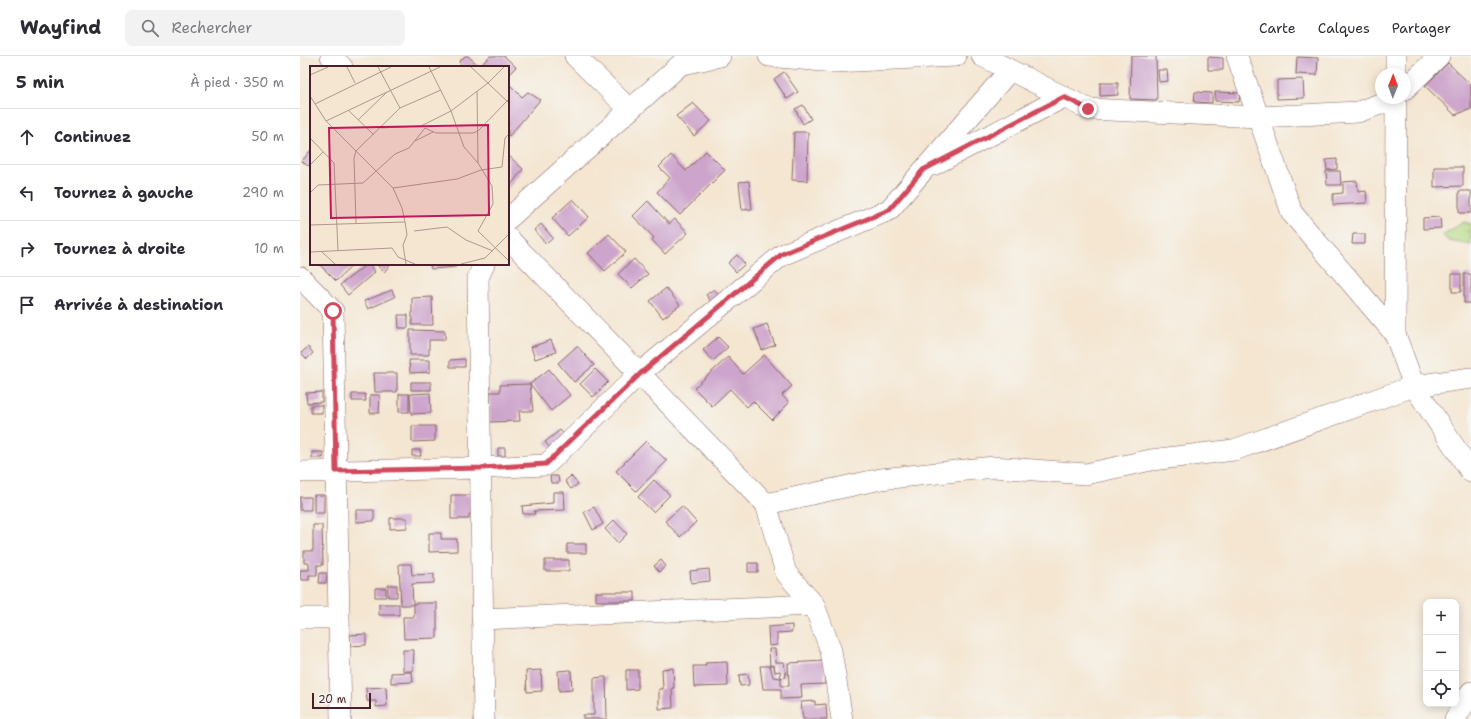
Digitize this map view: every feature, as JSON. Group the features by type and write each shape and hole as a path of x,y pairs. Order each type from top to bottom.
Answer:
{"street":[{"path":"331,56 341,66"},
{"path":"575,56 630,110"},
{"path":"509,218 687,60 720,56"},
{"path":"769,56 834,62 956,56"},
{"path":"982,56 1088,109 1259,117 1358,112 1380,104"},
{"path":"1237,56 1292,213 1395,334"},
{"path":"1396,56 1396,68"},
{"path":"1411,83 1439,56"},
{"path":"300,472 481,468 546,464 640,374 782,254 889,210 1010,70"},
{"path":"923,170 1064,97"},
{"path":"1396,104 1395,334 1414,386 1471,472"},
{"path":"509,239 766,504 786,573 814,605 831,651 842,719"},
{"path":"484,265 478,278 484,719"},
{"path":"300,277 333,311 338,618 342,719"},
{"path":"766,504 881,479 994,468 1086,474 1151,460 1234,450 1414,386 1471,378"},
{"path":"482,619 814,605"},
{"path":"300,618 338,618"},
{"path":"1455,719 1471,692"}],"green space":[{"path":"1464,222 1471,224 1471,245 1449,241 1442,235"}],"building":[{"path":"465,56 468,56 479,66 462,66 459,62"},
{"path":"490,56 504,56 516,67 509,74 509,66 483,66 482,64"},
{"path":"1131,56 1156,56 1157,100 1130,99"},
{"path":"1208,57 1223,58 1223,70 1208,70"},
{"path":"1297,57 1318,58 1317,75 1296,74"},
{"path":"1448,63 1471,85 1471,109 1455,115 1425,86"},
{"path":"1158,70 1167,70 1168,81 1159,82"},
{"path":"784,72 798,92 787,99 774,79"},
{"path":"1303,79 1304,98 1277,99 1277,80"},
{"path":"1100,83 1118,83 1118,95 1100,96"},
{"path":"509,84 522,97 528,92 540,100 509,136"},
{"path":"1195,92 1212,93 1212,103 1194,102"},
{"path":"1215,92 1240,93 1239,102 1215,101"},
{"path":"693,103 711,121 694,136 676,116"},
{"path":"803,105 811,119 803,124 795,109"},
{"path":"794,132 808,132 807,181 792,180"},
{"path":"310,151 310,164 308,166 302,161"},
{"path":"706,151 725,170 680,215 657,192 670,178 659,167 671,155 686,171"},
{"path":"509,156 523,169 509,188"},
{"path":"1337,159 1337,169 1327,170 1326,160"},
{"path":"1434,167 1463,167 1463,186 1434,187"},
{"path":"1326,171 1340,171 1341,185 1327,185"},
{"path":"749,181 752,209 742,210 739,182"},
{"path":"1357,181 1358,192 1366,191 1367,203 1333,205 1333,194 1343,193 1343,182"},
{"path":"1459,191 1471,191 1471,213 1459,213"},
{"path":"573,199 589,217 568,236 552,218"},
{"path":"648,201 669,224 675,219 688,233 665,254 652,240 654,238 633,216"},
{"path":"1440,217 1441,228 1423,229 1423,218"},
{"path":"541,224 553,238 546,244 534,230"},
{"path":"609,234 626,252 605,271 588,253"},
{"path":"1353,234 1365,234 1365,244 1352,244"},
{"path":"737,255 745,264 736,272 728,263"},
{"path":"634,259 648,274 632,288 618,274"},
{"path":"320,265 353,265 336,281"},
{"path":"366,265 370,265 375,272 348,295 340,285"},
{"path":"377,265 390,265 384,272"},
{"path":"430,265 456,265 456,267 431,269"},
{"path":"1452,274 1461,274 1461,292 1452,292"},
{"path":"1464,274 1471,274 1471,303 1464,303"},
{"path":"666,288 680,305 663,318 650,301"},
{"path":"714,289 720,297 712,303 706,295"},
{"path":"392,290 395,297 368,309 364,301"},
{"path":"432,297 433,325 412,325 412,298"},
{"path":"398,315 408,315 408,328 399,328"},
{"path":"767,324 775,345 762,350 754,329"},
{"path":"410,330 445,331 445,340 429,340 429,355 410,355"},
{"path":"718,337 728,347 713,361 703,350"},
{"path":"551,340 556,352 535,359 531,347"},
{"path":"577,346 594,365 574,382 558,363"},
{"path":"308,347 313,353 307,359 301,353"},
{"path":"764,355 792,386 782,395 789,403 772,420 753,401 747,407 730,389 712,406 694,388 728,357 743,374"},
{"path":"465,359 465,367 450,367 450,360"},
{"path":"409,360 430,360 430,372 410,373"},
{"path":"549,369 570,395 551,411 530,384"},
{"path":"595,369 608,382 593,397 580,384"},
{"path":"374,373 397,373 397,392 375,392"},
{"path":"411,382 431,382 431,390 411,390"},
{"path":"530,384 533,411 519,411 520,421 490,422 490,392 500,392 500,385"},
{"path":"322,392 322,402 307,403 306,393"},
{"path":"430,393 431,413 411,414 410,394"},
{"path":"352,394 365,394 366,401 352,401"},
{"path":"399,394 409,394 409,412 399,412"},
{"path":"370,395 380,395 379,413 370,413"},
{"path":"311,405 322,405 322,413 311,413"},
{"path":"412,426 435,426 435,441 412,442"},
{"path":"560,430 568,439 554,452 545,442"},
{"path":"646,441 667,461 636,491 616,471"},
{"path":"498,448 505,448 505,456 498,456"},
{"path":"412,450 420,450 421,456 412,456"},
{"path":"312,452 323,452 323,458 312,458"},
{"path":"550,476 558,476 559,483 551,483"},
{"path":"571,476 578,484 571,489 565,481"},
{"path":"654,480 670,495 653,512 638,497"},
{"path":"553,492 564,492 565,510 534,511 535,514 523,514 522,506 553,503"},
{"path":"314,495 324,495 324,513 314,513"},
{"path":"451,495 472,495 472,514 469,514 469,519 451,519"},
{"path":"300,497 311,497 311,510 300,510"},
{"path":"682,506 696,522 680,537 665,521"},
{"path":"594,507 603,524 593,530 584,512"},
{"path":"356,510 374,510 374,521 356,522"},
{"path":"390,518 407,518 407,528 390,529"},
{"path":"614,520 627,534 618,543 605,529"},
{"path":"313,525 322,525 323,565 317,565 317,575 309,575 309,580 301,580 300,570 309,570 309,563 304,563 304,551 313,551"},
{"path":"429,533 441,533 441,539 457,539 457,551 429,552"},
{"path":"567,544 586,544 586,553 567,553"},
{"path":"545,560 569,560 569,571 545,571"},
{"path":"661,560 666,566 659,572 654,566"},
{"path":"748,563 758,563 758,572 748,572"},
{"path":"399,564 411,564 412,575 434,574 434,583 412,584 413,605 401,605"},
{"path":"709,569 710,581 691,583 690,571"},
{"path":"320,573 327,573 326,583 319,583"},
{"path":"388,585 397,585 397,597 388,597"},
{"path":"375,588 386,588 386,597 375,597"},
{"path":"596,592 635,592 635,601 596,601"},
{"path":"414,603 437,603 437,638 404,639 403,617 414,617"},
{"path":"379,604 399,604 399,615 379,615"},
{"path":"792,625 792,632 777,633 777,645 769,646 768,627"},
{"path":"366,634 366,645 350,646 350,635"},
{"path":"769,649 775,649 776,662 784,662 786,677 781,678 780,671 775,672 774,665 770,666"},
{"path":"403,650 414,650 413,671 403,671"},
{"path":"824,661 825,684 801,685 802,698 781,699 781,689 763,689 760,666 770,666 773,677 781,678 781,686 789,686 788,663"},
{"path":"727,662 728,686 694,687 693,666 706,666 705,663"},
{"path":"673,668 673,708 659,709 659,689 663,689 662,669"},
{"path":"541,670 542,691 527,692 526,671"},
{"path":"571,670 572,690 559,691 558,671"},
{"path":"626,670 638,670 638,689 626,690"},
{"path":"412,672 413,682 391,683 391,673"},
{"path":"748,674 749,685 740,686 739,675"},
{"path":"606,677 607,719 583,719 583,715 594,715 594,678"},
{"path":"386,687 387,706 376,707 376,701 367,701 366,688"},
{"path":"815,701 815,705 826,704 827,719 803,719 801,702"}],"route":[{"path":"333,311 336,471 481,468 546,464 640,374 782,254 889,210 923,170 1064,97 1088,109"}]}
